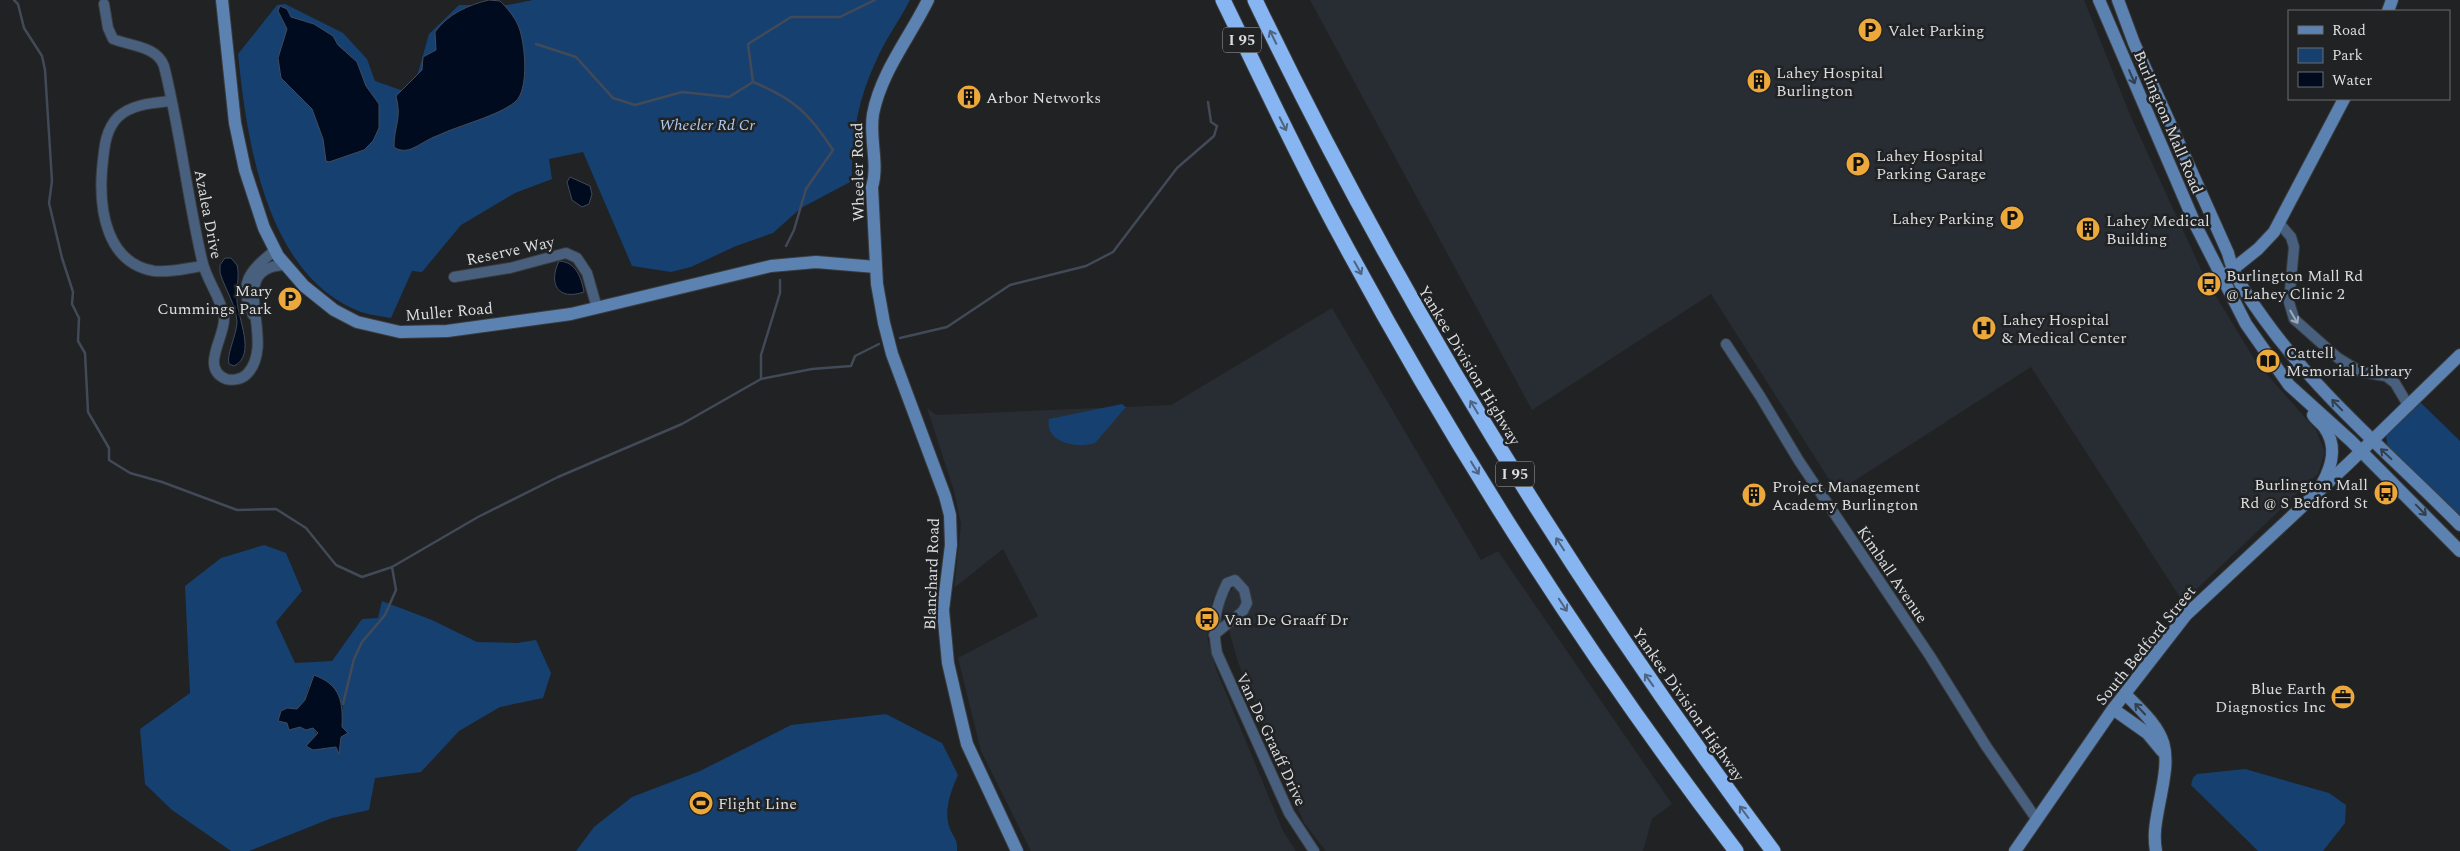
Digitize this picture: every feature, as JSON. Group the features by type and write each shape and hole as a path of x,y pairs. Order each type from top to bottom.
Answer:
{"highway":[{"name":"I 95","path":"1223,0 1340,236 1447,423 1598,658 1652,737 1736,851"},
{"name":"Yankee Division Highway","path":"1255,0 1337,164 1402,284 1471,402 1633,657 1708,764 1773,851"}],"main road":[{"name":"Muller Road","path":"222,0 230,89 238,139 254,201 274,251 284,265 304,286 334,310 357,322 391,331 455,330 563,315 771,266 829,262 876,267"},
{"name":"Wheeler Road","path":"876,267 872,187 874,178 871,130 873,113 884,80 928,0"},
{"name":"Burlington Mall Road","path":"2099,0 2185,202 2221,278 2246,324 2270,360 2304,400 2320,412 2362,451 2460,550"},
{"name":"Burlington Mall Road","path":"2118,0 2134,43 2228,253 2232,270 2251,301 2284,346 2325,393 2460,525"},
{"path":"2221,278 2258,249 2274,232 2343,100"},
{"name":"Blanchard Road","path":"876,267 879,301 890,346 939,477 950,515 951,545 943,610 948,663 958,706 970,752 1017,851"},
{"name":"South Bedford Street","path":"2015,851 2113,709 2186,615 2362,451 2371,440 2460,355"},
{"path":"2304,400 2315,418 2324,427 2333,449 2331,466 2318,492"},
{"path":"2125,694 2157,729 2163,741 2166,758 2165,776 2155,828 2156,851"},
{"path":"2113,709 2147,733 2166,758"}],"street":[{"name":"Azalea Drive","path":"104,4 108,28 113,39 149,50 161,59 172,101 203,266 223,314 223,329 213,361 216,370 222,376 230,380 239,379 252,368 259,348 253,291 255,280 266,268 284,265"},
{"path":"172,101 132,108 121,115 111,126 106,139 103,159 100,195 102,212 113,242 122,254 138,266 148,270 165,271 203,266"},
{"path":"2279,223 2291,237 2294,247 2289,302 2294,319 2338,358 2361,372 2386,376 2395,383 2408,405"},
{"name":"Azalea Drive","path":"257,323 247,302 247,282 255,267 274,251"},
{"name":"Reserve Way","path":"454,277 510,268 566,254 577,258 587,273 597,308"},
{"name":"Kimball Avenue","path":"1726,344 1799,461 1930,656 1986,746 2037,820"},
{"name":"Van De Graaff Drive","path":"1214,635 1243,611 1247,603 1244,590 1235,580 1227,583 1214,616 1214,635 1219,661 1289,813 1314,851"}],"shaded area":[{"name":"Lahey Hospital & Medical Center","path":"1310,0 2084,0 2131,117 2205,278 2256,362 2316,430 2325,452 2318,474 2183,602 2031,367 1837,492 1711,294 1532,410"},
{"path":"1332,308 1481,560 1498,551 1672,804 1652,819 1643,851 1326,851 1304,823 1238,662 1222,606 1233,587 1227,577 1213,599 1207,624 1208,641 1216,669 1283,831 1296,851 1031,851 981,751 958,658 1038,616 1003,549 954,588 961,524 954,491 927,408 936,415 1171,405"}],"green space":[{"name":"Wheeler Rd Cr","path":"533,0 910,0 880,53 860,104 854,134 852,181 801,208 773,233 736,246 691,267 671,272 632,266 583,152 549,159 552,179 515,193 461,225 422,272 412,271 391,318 361,312 329,294 303,269 283,238 267,203 256,165 248,126 238,54 277,5 285,4 343,33 367,59 375,81 412,94 429,34 459,5 508,5"},
{"path":"2420,402 2460,441 2460,516 2388,449 2386,436"},
{"path":"1122,404 1126,407 1095,443 1080,445 1064,442 1052,434 1049,427 1049,419"},
{"path":"264,545 286,553 302,591 276,622 295,663 332,661 362,619 378,618 382,601 432,620 477,642 517,643 536,640 551,673 543,698 500,707 459,731 421,772 375,778 369,810 332,818 249,851 231,851 172,810 145,784 140,729 190,693 185,586 221,558","holes":["309,686 343,704 338,752 336,747 325,747 313,728 306,730 300,727 289,730 287,708 297,710 305,700"]},
{"path":"886,714 942,743 958,775 951,794 947,815 957,851 576,851 594,827 632,797 700,771 791,725"},
{"path":"2245,769 2329,793 2346,805 2345,823 2323,851 2258,851 2191,785 2193,778 2197,774"}],"water":[{"path":"489,0 500,1 508,9 518,25 523,42 525,65 523,87 520,96 515,102 499,112 435,136 411,149 402,150 394,147 398,117 396,96 422,70 423,57 436,50 435,32 452,15"},
{"path":"280,6 287,9 291,17 314,24 333,36 338,45 357,62 366,86 379,104 379,128 373,141 364,150 329,162 326,161 323,139 312,109 281,78 278,58 287,29 278,11"},
{"path":"570,177 590,186 592,194 589,204 582,207 572,200 567,182"},
{"path":"225,258 231,258 237,265 237,300 245,345 241,361 234,366 229,364 228,360 237,322 232,303 220,273 220,265"},
{"path":"559,261 574,267 584,292 568,294 558,288 555,283 555,277"},
{"path":"314,675 323,679 335,689 341,702 342,727 348,733 341,737 339,754 336,747 313,750 306,746 318,733 313,728 306,730 300,727 289,730 287,723 278,721 281,711 287,708 297,709 305,700"}],"waterway":[{"path":"14,0 18,4 24,28 42,56 45,70 52,181 49,203 62,258 73,292 72,304 79,318 78,341 85,353 88,412 109,448 109,460 130,473 162,482 237,510 276,509 306,528 336,565 362,577 392,567 478,517 558,477 682,424 761,379 812,369 851,366 855,356 879,344"},
{"path":"753,82 748,44 791,17 840,17 875,0"},
{"path":"536,44 576,57 613,98 635,105 682,92 729,97 753,82"},
{"path":"753,82 790,101 816,126 833,150 806,189 794,230 786,246"},
{"path":"900,338 947,327 1010,285 1086,266 1113,252 1177,168 1214,136 1217,126 1211,122 1208,102"},
{"path":"761,379 761,355 780,293 780,280"},
{"path":"343,704 354,659 362,642 385,615 396,590 392,567"}],"place":[{"name":"Valet Parking","path":"1870,30"},
{"name":"Lahey Hospital Burlington","path":"1759,81"},
{"name":"Arbor Networks","path":"969,97"},
{"name":"Lahey Hospital Parking Garage","path":"1858,164"},
{"name":"Lahey Parking","path":"2012,218"},
{"name":"Lahey Medical Building","path":"2088,229"},
{"name":"Burlington Mall Rd @ Lahey Clinic 2","path":"2209,284"},
{"name":"Mary Cummings Park","path":"290,299"},
{"name":"Lahey Hospital & Medical Center","path":"1984,328"},
{"name":"Cattell Memorial Library","path":"2268,361"},
{"name":"Burlington Mall Rd @ S Bedford St","path":"2386,493"},
{"name":"Project Management Academy Burlington","path":"1754,495"},
{"name":"Van De Graaff Dr","path":"1207,619"},
{"name":"Blue Earth Diagnostics Inc","path":"2343,697"},
{"name":"Flight Line","path":"701,803"}]}
